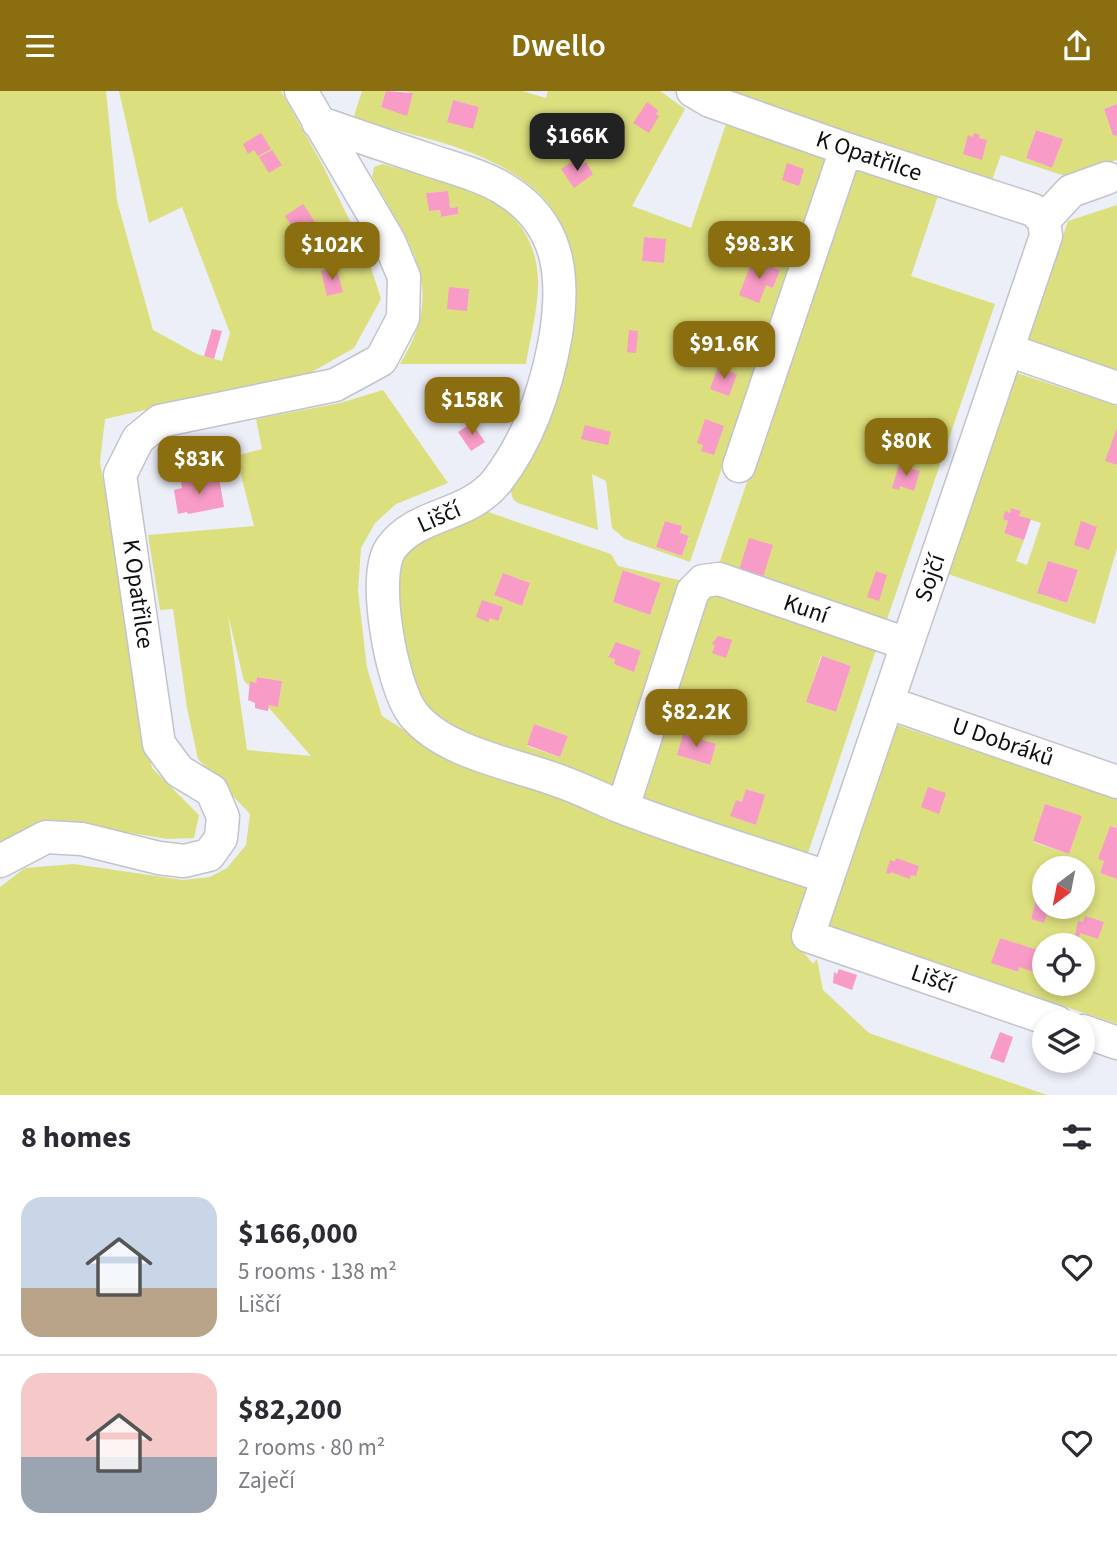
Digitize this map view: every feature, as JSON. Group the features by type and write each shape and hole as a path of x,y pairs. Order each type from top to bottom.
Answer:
{"street":[{"name":"K Opatřilce","path":"0,861 46,837 82,839 159,858 184,861 209,855 221,838 223,817 212,791 179,771 159,744 120,475 138,439 160,421 335,385 381,360 403,318 404,277 388,241 301,91"},
{"name":"K Opatřilce","path":"693,91 710,101 846,149 1033,210 1044,220"},
{"name":"Liščí","path":"318,122 465,172 503,188 530,209 550,239 559,267 561,300 549,375 533,418 497,480 483,496 457,511 413,527 390,549 382,571 382,597 397,680 412,713 448,743 827,877"},
{"path":"739,466 846,149"},
{"path":"1044,220 1072,191 1107,178"},
{"name":"Sojčí","path":"808,936 1046,236 1044,220"},
{"path":"1007,350 1117,388"},
{"name":"Kuní","path":"623,807 693,591 703,581 719,579 907,644"},
{"name":"U Dobráků","path":"889,703 1117,782"},
{"name":"Liščí","path":"808,936 1032,1013"},
{"path":"1095,1035 1117,1043"}],"green space":[{"path":"0,91 106,91 117,201 153,330 197,354 222,361 230,333 182,207 149,223 119,91 281,91 322,164 368,258 381,299 354,348 310,373 105,419 100,462 152,768 199,815 194,838 168,839 56,821 0,853"},
{"path":"362,91 386,91 381,107 406,115 413,94 406,91 522,91 546,98 548,91 660,91 685,109 632,206 691,228 726,124 827,158 690,562 625,539 612,528 606,481 592,474 598,530 513,499 510,488 539,441 556,400 573,288 573,263 563,228 545,199 519,177 489,160 420,136 353,119","holes":["453,100 478,107 473,129 447,121","644,237 665,239 664,263 642,261","753,259 780,270 773,288 766,285 740,295","665,521 682,526 680,533 689,537 682,556 656,547"]},
{"path":"718,91 1117,91 1117,104 1104,109 1113,136 1117,135 1117,160 1065,176 1001,155 991,183","holes":["1036,130 1062,139 1052,168 1026,158"]},
{"path":"383,164 460,187 505,210 521,228 533,250 538,279 536,311 526,364 400,364 414,337 421,312 422,289 410,246 372,177 374,167","holes":["447,191 450,208 458,207 458,214 441,217 440,210 429,211 427,193"]},
{"path":"854,167 938,196 911,276 995,304 884,628 717,570"},
{"path":"1117,205 1117,376 1026,345 1068,221"},
{"path":"1017,373 1117,406 1117,430 1106,461 1117,465 1117,548 1095,624 948,574","holes":["1012,508 1020,511 1019,516 1041,523 1027,565 1016,561 1024,540 1004,533 1008,521 1003,519 1005,512 1010,513","1048,561 1078,571 1067,603 1037,593"]},
{"path":"383,390 448,483 396,504 375,523 361,548 358,591 367,668 382,716 448,758 810,887 797,944 813,964 817,959 823,990 869,1033 1047,1095 0,1095 0,887 25,868 74,864 183,880 210,877 227,868 246,845 250,814 198,759 187,708 173,609 160,610 148,535 254,526 236,456 262,449 256,419 340,403","holes":["228,615 244,681 249,686 250,681 256,683 258,677 282,681 278,706 269,705 269,708 311,756 247,750"]},
{"path":"476,508 611,554 618,566 683,581 613,790 440,727 407,685 393,564 396,556","holes":["624,570 661,583 650,615 613,602","503,573 530,583 522,606 494,595","616,643 641,651 634,671 614,664 615,659 608,656","534,724 568,736 560,757 527,746"]},
{"path":"711,588 878,644 807,856 639,799","holes":["821,656 851,666 836,712 807,702","699,689 731,700 724,721 692,710","684,734 716,745 709,765 678,755","747,789 764,795 756,825 731,816 736,800 742,802"]},
{"path":"897,725 1117,799 1117,828 1110,826 1099,859 1104,861 1100,873 1117,879 1117,1024 1095,1017 1095,1010 1075,1010 1034,996 1095,996 1095,933 1032,933 1032,948 1000,938 992,963 1017,972 1019,967 1032,957 1032,995 828,927","holes":["1045,804 1081,816 1069,854 1033,842"]}],"building":[{"path":"386,91 413,93 407,116 381,107"},
{"path":"453,100 479,107 473,129 447,122"},
{"path":"647,102 658,110 656,114 659,116 649,133 633,123"},
{"path":"1117,104 1117,135 1113,136 1104,109"},
{"path":"1036,130 1063,139 1052,168 1026,158"},
{"path":"261,133 271,149 258,156 254,150 248,154 243,144"},
{"path":"974,133 987,140 982,160 963,154 968,135 973,137"},
{"path":"272,150 282,165 269,173 259,157"},
{"path":"577,159 581,165 586,162 593,174 574,188 561,169"},
{"path":"787,163 804,169 799,186 782,180"},
{"path":"448,191 450,208 458,207 458,214 441,217 440,210 429,211 426,193"},
{"path":"303,204 315,222 297,234 285,216"},
{"path":"644,237 666,239 664,263 642,261"},
{"path":"753,259 780,270 773,288 766,285 759,303 739,295"},
{"path":"336,267 343,292 327,296 321,271"},
{"path":"449,287 469,289 467,311 447,309"},
{"path":"212,329 222,331 214,359 204,356"},
{"path":"629,330 638,331 636,353 627,352"},
{"path":"718,367 737,374 729,396 710,389"},
{"path":"705,419 724,426 714,455 701,451 703,445 697,443"},
{"path":"472,423 485,442 471,451 458,432"},
{"path":"585,425 611,432 608,445 581,439"},
{"path":"1117,428 1117,465 1105,461"},
{"path":"899,465 920,471 914,491 900,486 899,490 892,488"},
{"path":"211,476 212,480 219,478 224,507 178,514 174,490 182,488 181,482"},
{"path":"1011,508 1021,511 1019,516 1031,519 1024,540 1004,533 1008,521 1003,519 1005,511 1010,513"},
{"path":"665,521 682,526 680,533 689,536 682,556 656,547"},
{"path":"1081,521 1097,527 1089,550 1074,545"},
{"path":"749,538 773,545 763,577 739,570"},
{"path":"1048,561 1078,570 1067,603 1037,593"},
{"path":"623,570 661,583 650,615 613,602"},
{"path":"876,571 887,575 879,601 867,597"},
{"path":"503,573 530,583 522,606 494,595"},
{"path":"482,600 503,607 498,621 490,618 488,622 476,617"},
{"path":"718,636 732,640 726,658 712,653 715,645 712,644"},
{"path":"616,642 641,651 634,672 614,664 615,659 608,657"},
{"path":"822,656 851,666 836,712 806,702"},
{"path":"257,677 282,681 278,707 269,705 268,711 258,709 255,708 255,703 248,700 250,681 256,683"},
{"path":"699,689 732,700 724,721 692,710"},
{"path":"534,724 568,736 560,757 527,745"},
{"path":"683,734 716,744 710,765 677,755"},
{"path":"928,787 946,793 939,814 921,807"},
{"path":"746,789 765,795 756,825 730,816 736,800 742,802"},
{"path":"1045,804 1082,816 1069,854 1033,841"},
{"path":"1110,826 1117,828 1117,879 1100,873 1104,861 1098,859"},
{"path":"896,858 919,866 916,876 911,875 910,879 891,872 886,873 890,860 895,862"},
{"path":"1084,919 1094,919 1104,922 1098,939 1095,938 1095,933 1076,933 1078,921 1083,922"},
{"path":"1000,938 1032,948 1032,971 1019,967 1018,972 991,963"},
{"path":"839,969 857,975 852,990 833,983 834,972 837,974"},
{"path":"1000,1032 1013,1037 1004,1063 990,1058"}]}
